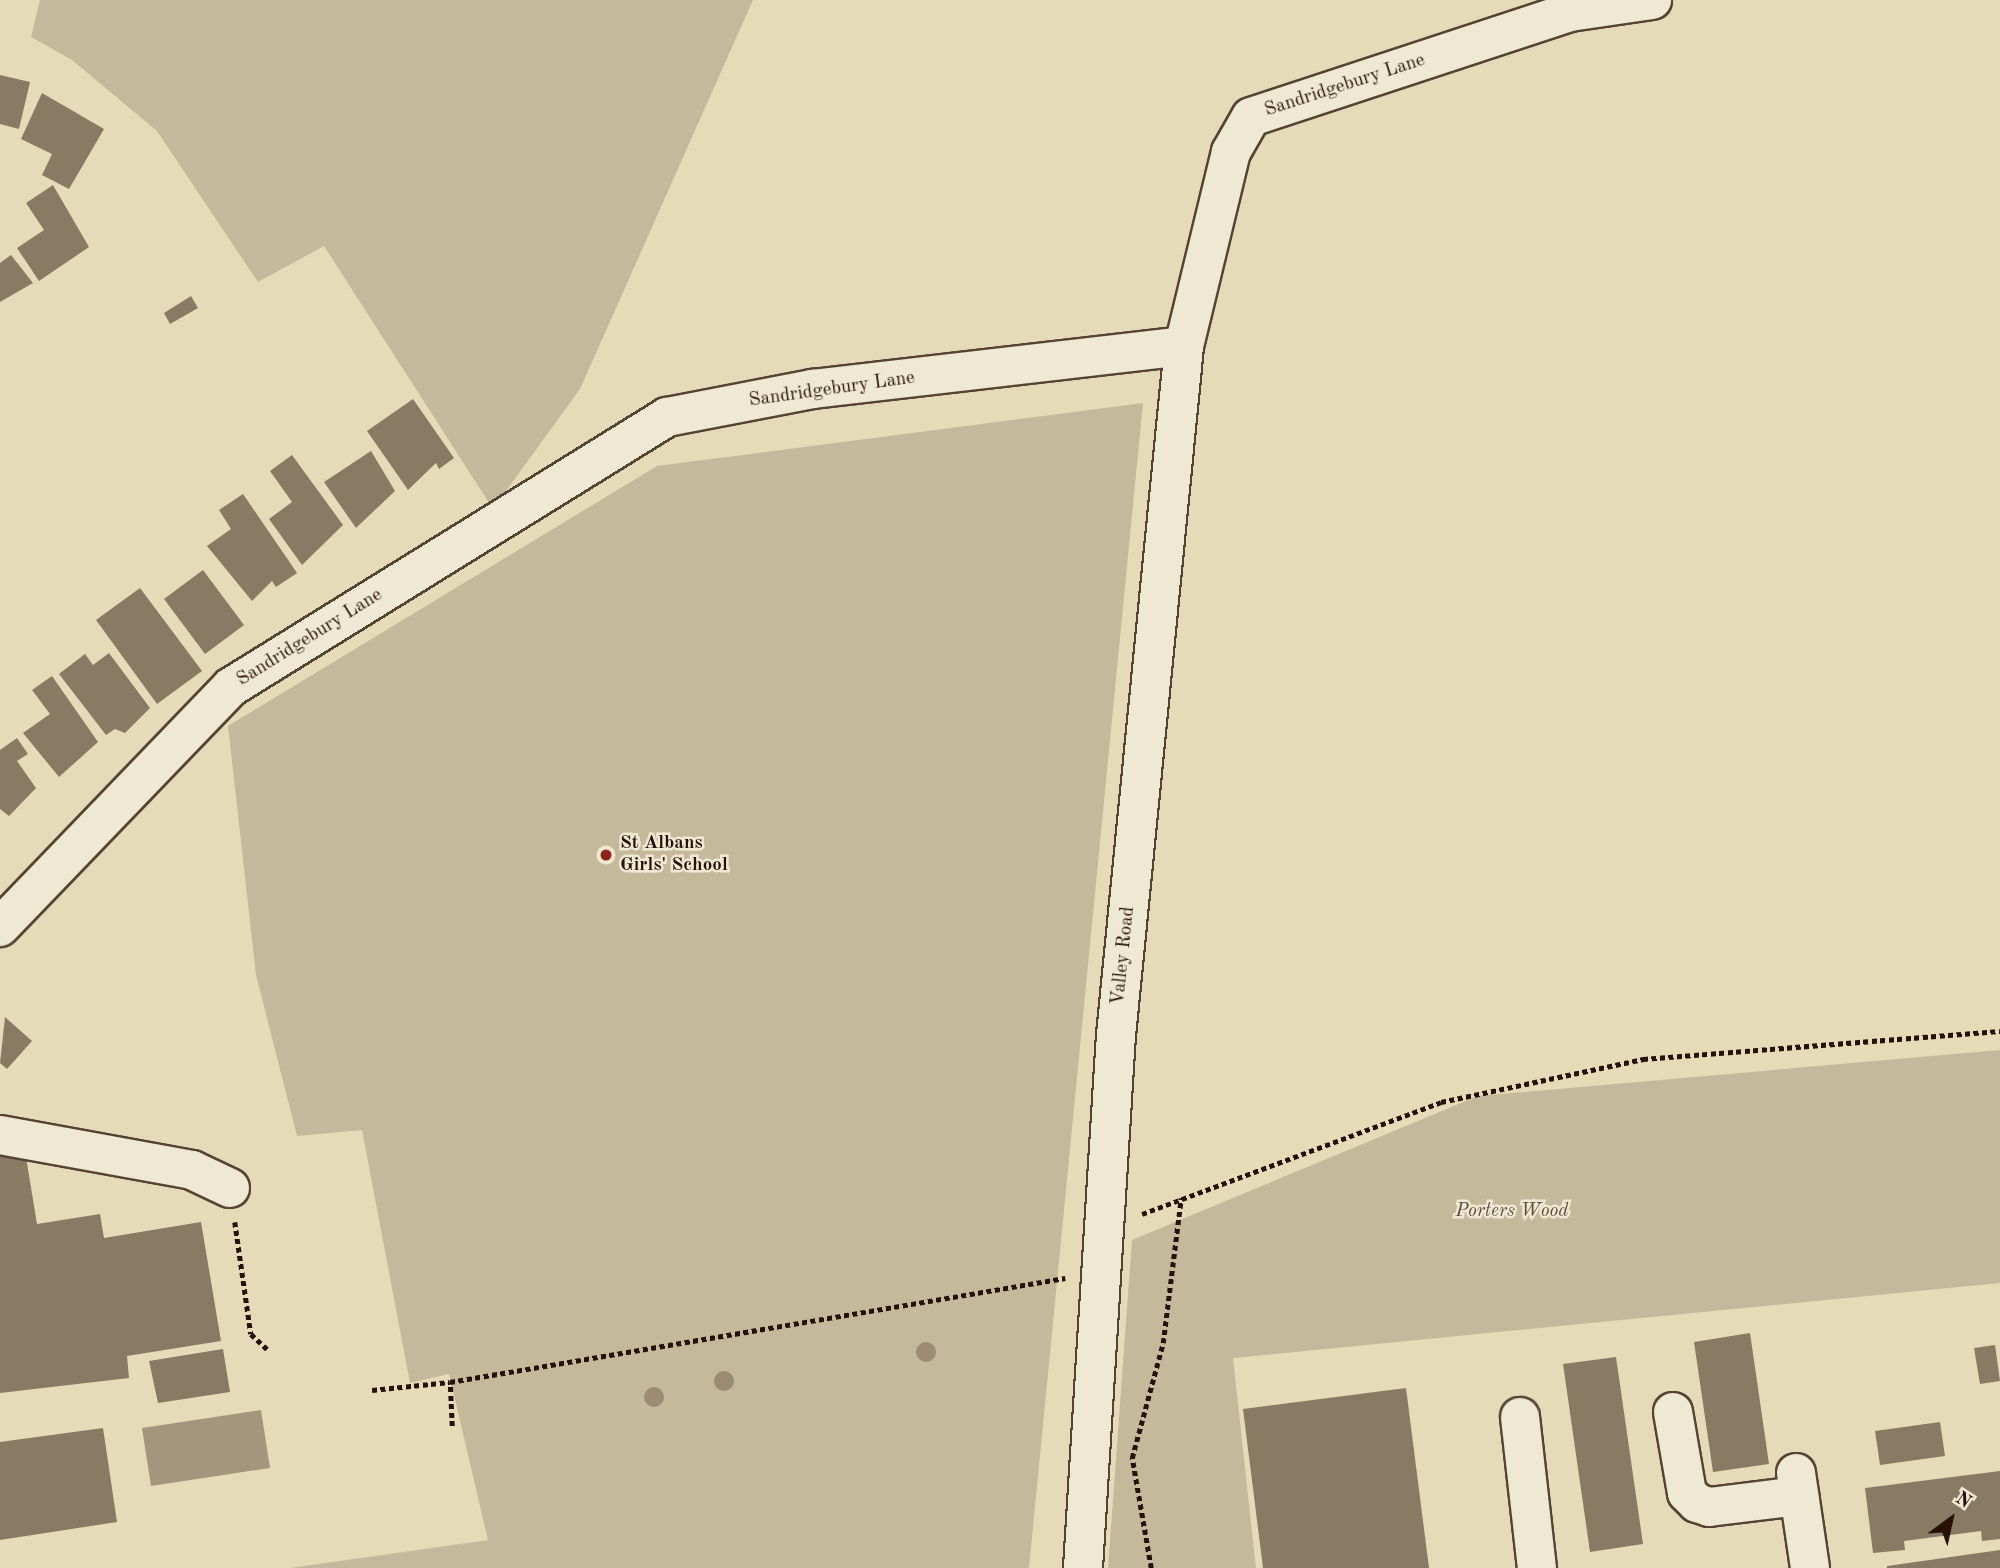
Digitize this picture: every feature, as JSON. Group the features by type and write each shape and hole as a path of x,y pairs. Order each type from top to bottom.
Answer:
{"street":[{"name":"Sandridgebury Lane","path":"0,927 231,687 667,417 813,389 1184,346 1231,152 1251,117 1570,12 1652,0"},
{"name":"Valley Road","path":"1083,1568 1116,1035 1184,346"},
{"path":"0,1135 192,1170 227,1200"},
{"path":"1673,1412 1687,1493 1697,1503 1709,1507 1797,1485 1810,1568"},
{"path":"1520,1417 1537,1568"}],"path":[{"path":"1105,1234 1181,1197 1441,1101 1643,1059 2000,1031"},
{"path":"1151,1568 1132,1458 1163,1343 1181,1197"},
{"path":"227,1200 234,1217 251,1334 268,1350"},
{"path":"372,1390 450,1382 1102,1272"},
{"path":"450,1382 452,1426"}],"green space":[{"path":"40,0 753,0 580,389 493,509 324,246 258,282 157,131 72,60 31,37"},
{"name":"St Albans Girls' School","path":"1143,403 1029,1568 290,1568 488,1540 449,1374 410,1383 362,1130 297,1136 256,975 228,726 657,466"},
{"name":"Porters Wood","path":"2000,1050 2000,1283 1233,1358 1256,1568 1108,1568 1132,1240 1478,1096"}],"shaded area":[{"path":"261,1410 270,1468 151,1486 142,1428"}],"building":[{"path":"0,75 30,82 19,129 0,124"},
{"path":"42,93 104,129 69,189 42,175 52,154 21,139"},
{"path":"53,185 89,247 39,281 17,248 44,230 26,203"},
{"path":"11,255 33,283 0,302 0,263"},
{"path":"191,296 198,308 170,324 164,313"},
{"path":"413,399 454,458 439,469 436,463 408,490 367,431"},
{"path":"371,451 395,491 356,528 324,482"},
{"path":"292,455 343,525 302,565 269,519 292,502 270,471"},
{"path":"243,494 297,573 276,587 272,581 252,601 207,546 231,529 219,510"},
{"path":"203,570 244,625 205,654 164,599"},
{"path":"140,588 202,671 157,704 96,620"},
{"path":"109,653 150,708 125,733 115,729 106,735 59,674 85,654 93,665"},
{"path":"52,676 98,742 59,777 23,733 50,714 32,690"},
{"path":"17,738 28,754 17,761 36,788 9,816 0,809 0,750"},
{"path":"5,1017 32,1041 7,1069 0,1063"},
{"path":"24,1145 37,1224 100,1214 104,1238 201,1222 221,1341 127,1356 129,1378 0,1393 0,1149"},
{"path":"1750,1333 1769,1464 1713,1472 1694,1342"},
{"path":"1995,1345 2000,1381 1980,1384 1974,1348"},
{"path":"223,1349 230,1392 158,1403 149,1361"},
{"path":"1616,1357 1643,1544 1590,1552 1563,1364"},
{"path":"1406,1388 1429,1568 1263,1568 1243,1409"},
{"path":"1940,1422 1945,1456 1880,1465 1875,1431"},
{"path":"103,1428 117,1522 0,1540 0,1442"},
{"path":"2000,1471 2000,1539 1982,1541 1981,1531 1904,1541 1905,1550 1873,1553 1865,1488"},
{"path":"2000,1550 2000,1568 1887,1568 1887,1566"}],"place":[{"name":"St Albans Girls' School","path":"606,855"}]}
